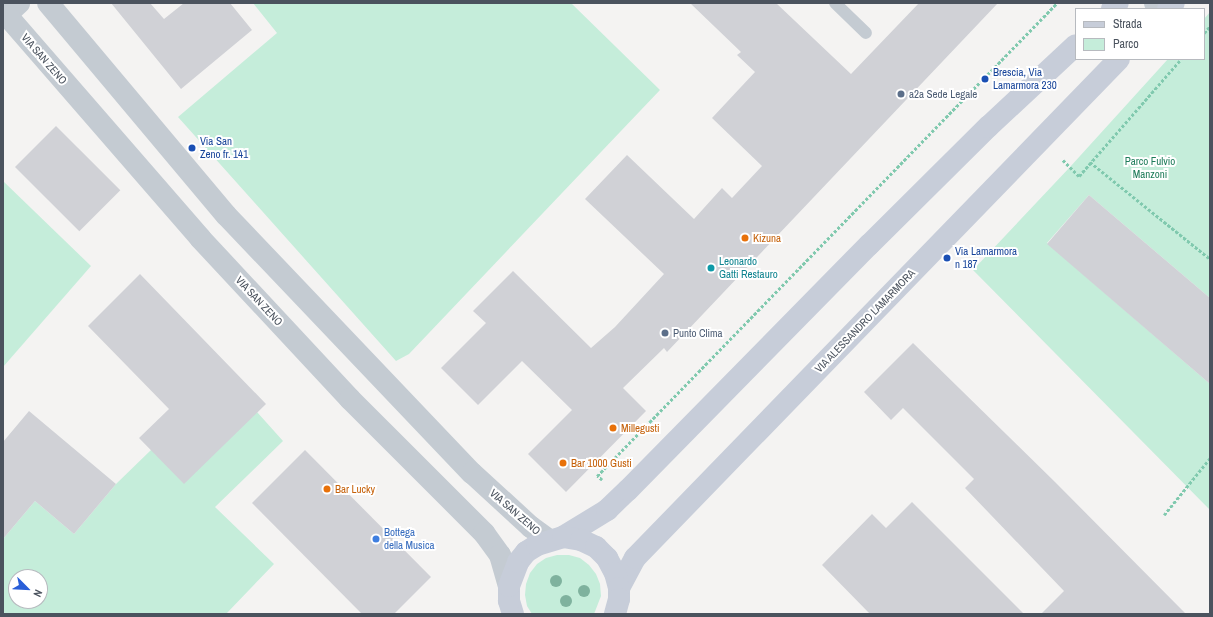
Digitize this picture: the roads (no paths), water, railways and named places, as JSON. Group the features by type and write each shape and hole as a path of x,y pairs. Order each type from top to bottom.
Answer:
{"main road":[{"path":"508,604 512,574 522,557 537,545 556,538 607,510 869,244 988,127 1075,46"},
{"name":"VIA ALESSANDRO LAMARMORA","path":"619,588 635,558 1118,60"},
{"path":"556,538 581,540 596,547 607,558 616,572 619,588 617,613"}],"street":[{"name":"VIA SAN ZENO","path":"48,3 226,215 472,473 531,527 556,538"},
{"name":"VIA SAN ZENO","path":"8,12 200,238 350,399 484,533 500,555 508,604"}],"lane":[{"path":"835,3 866,33"}],"place":[{"name":"Brescia, Via Lamarmora 230","path":"985,79"},
{"name":"a2a Sede Legale","path":"901,94"},
{"name":"Via San Zeno fr. 141","path":"192,148"},
{"name":"Kizuna","path":"745,238"},
{"name":"Via Lamarmora n 187","path":"947,258"},
{"name":"Leonardo Gatti Restauro","path":"711,268"},
{"name":"Punto Clima","path":"665,333"},
{"name":"Millegusti","path":"613,428"},
{"name":"Bar 1000 Gusti","path":"563,463"},
{"name":"Bar Lucky","path":"327,489"},
{"name":"Bottega della Musica","path":"376,539"}],"park label":[{"name":"Parco Fulvio Manzoni","path":"1150,168"}]}
